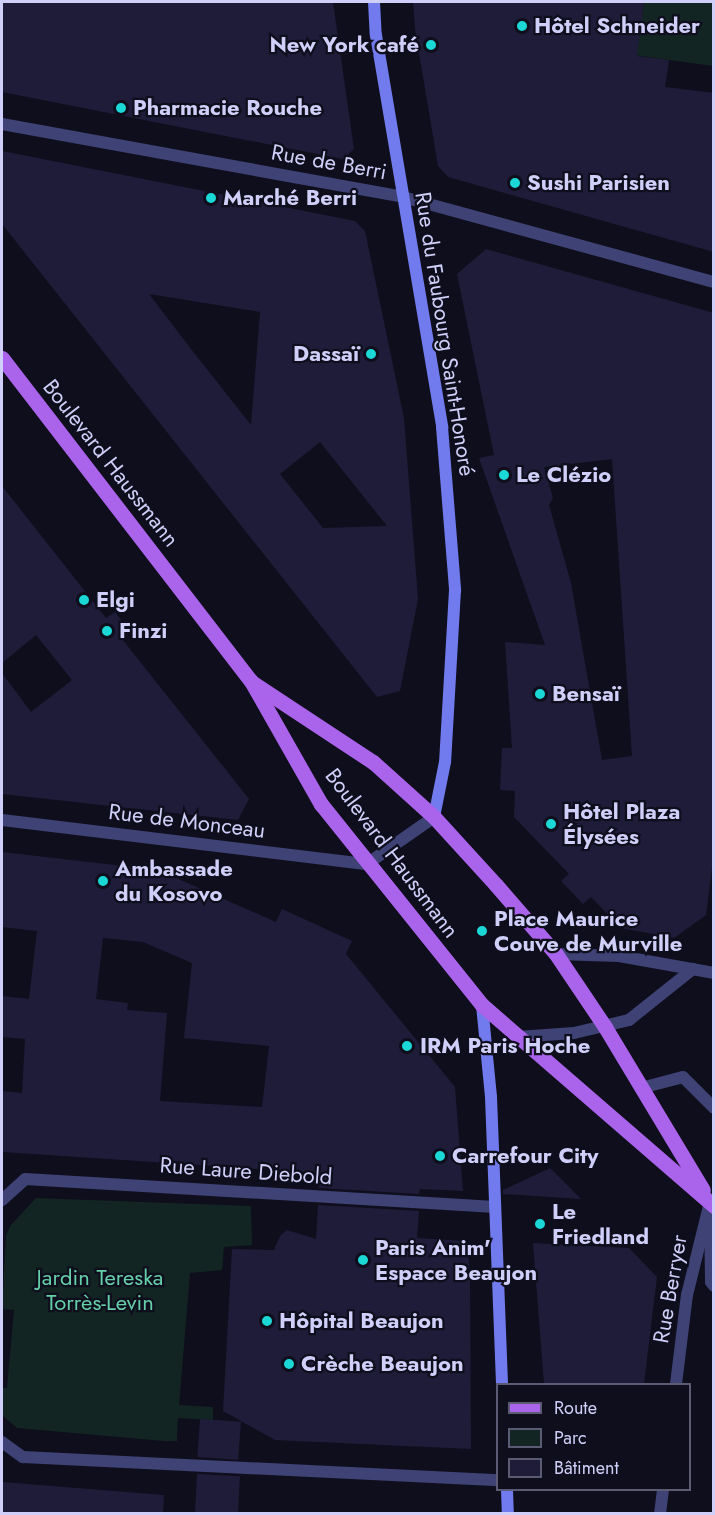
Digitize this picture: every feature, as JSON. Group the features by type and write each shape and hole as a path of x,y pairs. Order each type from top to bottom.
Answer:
{"main road":[{"name":"Boulevard Haussmann","path":"2,358 251,681 312,790 366,864 482,1005 712,1204"},
{"name":"Boulevard Haussmann","path":"251,681 373,762 434,817 556,954 605,1027 712,1204"}],"street":[{"name":"Rue du Faubourg Saint-Honoré","path":"374,2 376,35 442,427 455,590 445,762 434,817"},
{"name":"Rue de Berri","path":"2,124 403,197 714,282"},
{"path":"366,864 434,817"},
{"name":"Rue de Monceau","path":"2,820 366,864"},
{"path":"556,954 619,956 714,973"},
{"path":"518,1037 574,1034 628,1020 693,969"},
{"path":"482,1005 491,1096 502,1383"},
{"path":"641,1089 683,1077 714,1108"},
{"name":"Rue Laure Diebold","path":"2,1200 25,1179 495,1207"},
{"path":"712,1204 711,1282 714,1286"},
{"name":"Rue Berryer","path":"676,1383 691,1273 712,1204"},
{"path":"2,1442 23,1457 496,1480"},
{"path":"507,1491 507,1514"},
{"path":"660,1514 663,1491"}],"green space":[{"path":"644,2 713,2 713,66 626,54 641,23"},
{"name":"Jardin Tereska Torrès-Levin","path":"36,1198 251,1206 252,1245 224,1247 222,1270 190,1273 179,1405 213,1407 213,1420 178,1418 177,1441 164,1441 17,1428 2,1415 2,1388 7,1388 14,1310 2,1309 6,1235 11,1225"}],"building":[{"path":"2,2 333,2 354,149 343,159 2,92"},
{"path":"413,2 644,2 637,56 669,60 665,87 714,93 714,252 448,177 438,166 415,29"},
{"path":"2,151 355,221 365,231 404,418 418,599 400,691 377,697 2,224","holes":["149,294 260,312 251,425 191,349","320,442 387,526 323,528 280,474"]},
{"path":"486,249 714,313 714,852 706,915 674,938 621,928 591,897 583,904 561,881 569,874 514,817 515,791 500,790 502,748 512,748 505,642 545,645 479,458 494,455 457,274","holes":["612,459 632,756 602,760 571,583 549,505 553,498 544,467"]},
{"path":"2,486 106,618 115,612 130,632 122,639 249,799 238,820 2,794 2,673 31,712 72,680 36,635 2,663"},
{"path":"2,852 158,870 276,922 282,909 352,941 346,954 455,1087 463,1191 420,1189 419,1194 319,1188 320,1173 2,1152 2,1091 22,1093 25,1039 2,1037 2,996 29,999 37,931 2,927","holes":["103,938 143,942 192,963 184,1038 269,1046 262,1107 160,1101 167,1013 127,1010 128,1003 96,999"]},
{"path":"550,1168 581,1199 503,1194 503,1190"},
{"name":"Hôpital Beaujon","path":"318,1205 419,1211 417,1238 467,1241 470,1273 471,1449 275,1440 223,1411 232,1249 274,1250 280,1236 287,1230 316,1239"},
{"path":"533,1243 629,1248 657,1277 644,1383 544,1383"},
{"path":"200,1419 241,1422 238,1460 197,1457"},
{"path":"197,1474 240,1476 238,1514 195,1514"},
{"path":"2,1482 164,1495 163,1514 2,1514"}],"place":[{"name":"Hôtel Schneider","path":"522,26"},
{"name":"New York café","path":"431,45"},
{"name":"Pharmacie Rouche","path":"121,108"},
{"name":"Sushi Parisien","path":"515,183"},
{"name":"Marché Berri","path":"211,198"},
{"name":"Dassaï","path":"371,354"},
{"name":"Le Clézio","path":"504,475"},
{"name":"Elgi","path":"84,600"},
{"name":"Finzi","path":"107,631"},
{"name":"Bensaï","path":"540,694"},
{"name":"Hôtel Plaza Élysées","path":"551,824"},
{"name":"Ambassade du Kosovo","path":"103,881"},
{"name":"Place Maurice Couve de Murville","path":"482,931"},
{"name":"IRM Paris Hoche","path":"407,1046"},
{"name":"Carrefour City","path":"440,1156"},
{"name":"Le Friedland","path":"540,1224"},
{"name":"Paris Anim' Espace Beaujon","path":"363,1260"},
{"name":"Hôpital Beaujon","path":"267,1321"},
{"name":"Crèche Beaujon","path":"289,1364"}]}
